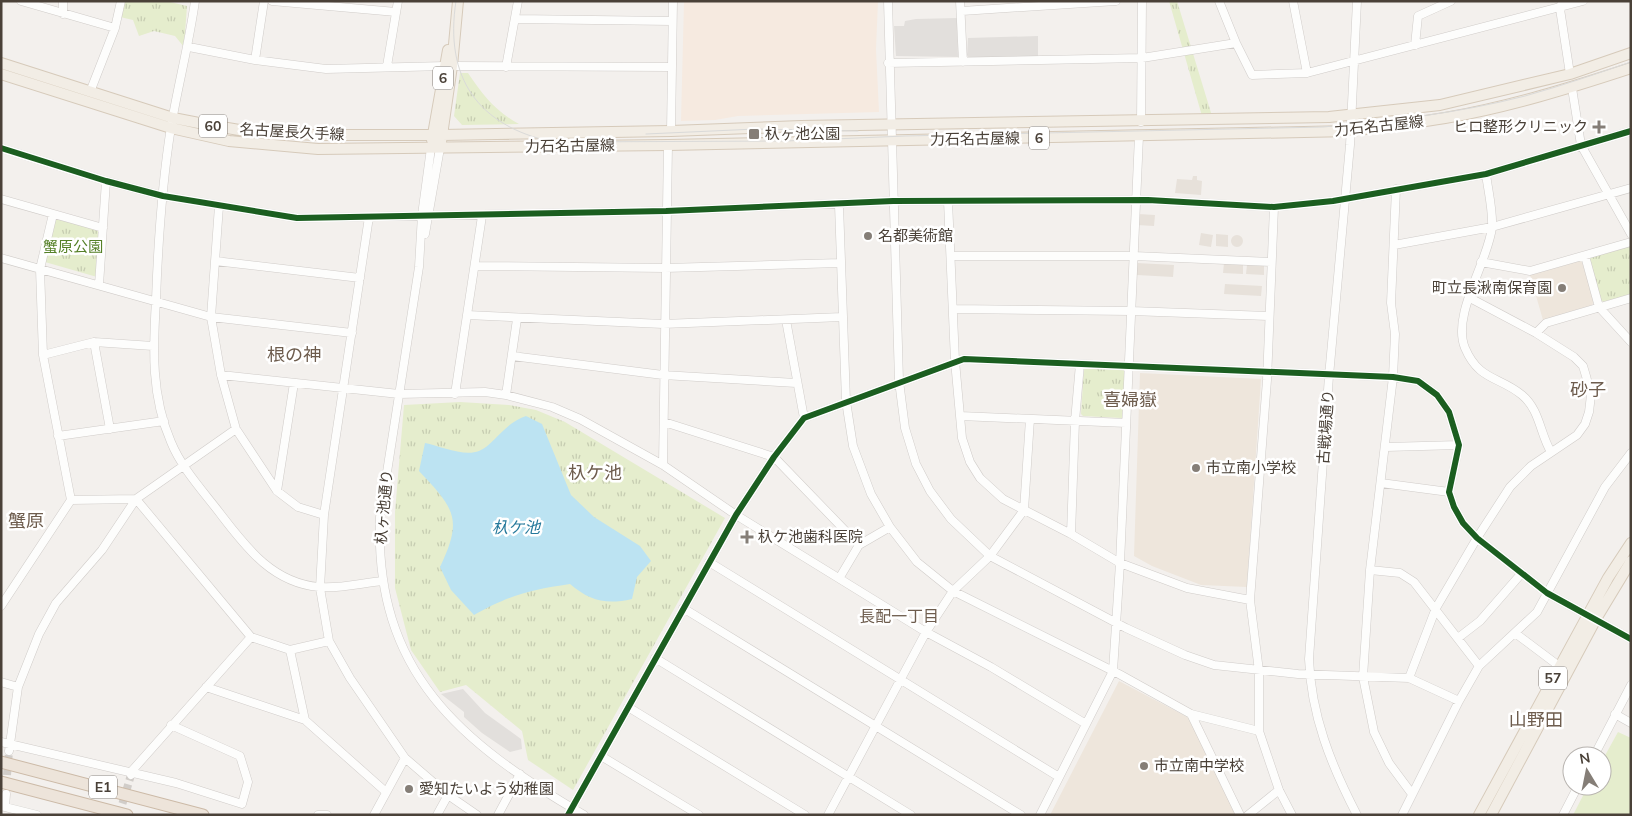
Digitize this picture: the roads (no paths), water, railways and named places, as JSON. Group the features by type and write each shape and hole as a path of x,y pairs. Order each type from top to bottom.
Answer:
{"highway":[{"name":"E1","path":"1,762 203,815"},
{"name":"E1","path":"1,782 127,815"}],"main road":[{"name":"6","path":"437,135 458,1"},
{"name":"力石名古屋線","path":"437,135 891,125 1141,122 1351,116 1440,105 1570,74 1631,53"},
{"name":"名古屋長久手線","path":"1,63 90,92 172,123 204,124 274,134 437,135"},
{"name":"力石名古屋線","path":"435,148 1350,131 1445,118 1505,106 1572,88 1631,68"},
{"name":"名古屋長久手線","path":"1,74 229,141 318,149 435,148"},
{"path":"435,148 437,135"},
{"name":"57","path":"1491,815 1592,617 1608,578 1631,543"},
{"name":"57","path":"1479,815 1559,666 1631,561"}],"street":[{"path":"20,1 115,28"},
{"path":"63,14 64,1"},
{"path":"90,92 115,28 121,1"},
{"path":"195,1 189,47 172,123 163,196 153,346 155,385 170,441 184,466 231,528 266,568 298,584 320,588 382,581"},
{"path":"255,60 264,1"},
{"path":"272,1 396,12"},
{"path":"387,66 398,1"},
{"path":"506,68 518,1"},
{"path":"671,131 672,1"},
{"path":"888,1 888,63 899,381 905,428 920,471 930,491 951,519 990,556 1116,622 1185,655 1214,665 1259,671 1409,678 1459,701"},
{"path":"960,1 962,11 963,62"},
{"path":"962,11 1032,4 1116,1"},
{"path":"1141,122 1142,1"},
{"path":"1219,1 1236,43 1252,75 1307,73 1582,1"},
{"path":"1293,1 1307,73"},
{"name":"古戦場通り","path":"1357,1 1350,131 1310,623 1309,674 1312,701 1326,751 1357,815"},
{"path":"1415,45 1418,16 1451,1"},
{"path":"1561,5 1570,74"},
{"path":"515,19 672,21"},
{"path":"888,63 1142,58 1236,43"},
{"path":"189,47 255,60 326,69 387,66 506,68 671,67"},
{"path":"1572,88 1581,145 1631,234"},
{"path":"1,148 106,181 163,196 297,218 426,215 482,216 666,211 839,205 894,201 1135,200 1274,207 1344,199 1486,174 1631,131"},
{"path":"1040,815 1113,671 1120,563 1139,136"},
{"path":"663,465 663,324 668,145"},
{"name":"杁ヶ池通り","path":"435,148 380,517 382,581 394,624 418,678 458,727 487,751 570,811 584,815"},
{"path":"1486,174 1492,227 1462,329 1468,353 1479,371 1522,395 1534,408 1551,452"},
{"path":"99,285 106,181"},
{"path":"1394,245 1492,227 1631,188"},
{"path":"1396,189 1391,303 1395,334 1393,378 1370,570 1363,677 1374,732 1389,763 1412,794"},
{"path":"1,199 103,228"},
{"path":"948,201 952,256 955,361 962,438 967,454 980,478 1003,499 1071,534 1120,563 1187,588 1250,600"},
{"path":"839,205 846,402 853,446 871,494 890,527 917,562 953,591 1113,671 1191,714 1259,731"},
{"path":"219,206 211,317 221,375 236,429 277,491 298,507 324,515"},
{"path":"1274,207 1267,372 1250,600 1259,671 1259,731 1279,790 1292,815"},
{"path":"1,606 72,500 43,355 40,269 53,214"},
{"path":"369,216 324,515 320,588 329,642 350,678 405,758 448,795 477,815"},
{"path":"455,394 482,216"},
{"path":"1481,262 1530,272 1631,242"},
{"path":"952,256 1134,256 1271,262"},
{"path":"1585,256 1600,307 1631,342"},
{"path":"1,258 211,317 352,334"},
{"path":"215,261 360,278"},
{"path":"475,266 666,268 840,263"},
{"path":"1409,678 1436,608 1477,538 1510,487 1531,466 1577,435 1585,424 1591,395 1582,366 1574,357 1536,333 1470,298"},
{"path":"1536,333 1546,323 1631,298"},
{"path":"953,309 1131,310 1268,316"},
{"path":"467,315 517,319 663,324 842,317"},
{"path":"506,395 517,319"},
{"path":"786,320 804,418"},
{"path":"43,355 94,342 153,346"},
{"path":"94,342 110,429"},
{"path":"512,356 663,375 796,382"},
{"path":"570,811 736,515 774,457 804,418 964,358 1393,378 1418,381 1437,395 1449,412 1459,444 1449,492 1454,507 1463,523 1477,538 1547,593 1631,639"},
{"path":"1071,534 1075,421 1080,364"},
{"path":"221,375 399,394 486,392 538,402 580,419 663,465 736,515 926,632 991,667 1086,724"},
{"path":"277,491 294,383"},
{"path":"960,416 1126,423"},
{"path":"828,815 926,632 953,591 990,556 1024,510 1030,419"},
{"path":"58,436 164,421"},
{"path":"664,422 774,457 859,545"},
{"path":"9,748 18,686 39,634 56,604 102,550 136,499 236,429"},
{"path":"1386,447 1459,444"},
{"path":"1402,815 1459,701 1479,666 1537,612 1605,487 1631,453"},
{"path":"1381,483 1449,492"},
{"path":"72,500 136,499"},
{"path":"136,499 251,637 290,650 329,642"},
{"path":"840,578 859,545 890,527"},
{"path":"709,562 1059,777"},
{"path":"1370,570 1400,573 1414,582 1479,666"},
{"path":"1458,638 1480,621 1521,574"},
{"path":"683,608 1021,815"},
{"path":"1515,633 1559,666"},
{"path":"131,774 171,725 251,637"},
{"path":"290,650 305,720"},
{"path":"655,658 911,815"},
{"path":"1,682 18,686"},
{"path":"1599,746 1631,685"},
{"path":"206,687 305,720 386,792"},
{"path":"628,708 805,815"},
{"path":"1191,714 1240,815"},
{"path":"1615,714 1631,723"},
{"path":"1,742 9,748 176,783 242,804 248,782 240,756 171,725"},
{"path":"601,756 699,815"},
{"path":"374,815 405,758"},
{"path":"498,815 520,774"},
{"path":"1248,815 1279,790"},
{"path":"6,794 3,807 37,815"},
{"path":"437,815 448,795"},
{"path":"1563,815 1573,796"},
{"path":"318,815 327,815"}],"water":[{"name":"杁ケ池","path":"526,416 542,424 571,495 594,517 640,546 651,561 637,577 632,599 614,602 599,600 584,594 570,584 520,594 474,615 451,590 440,567 451,537 452,515 441,495 419,471 425,443 459,452 473,453 490,444 511,424"}],"tunnel":[{"path":"6,787 9,751"},
{"path":"119,815 131,775"}],"tram line":[{"path":"456,1 454,29 456,53 462,75 472,94 486,111 505,124 527,135 553,142 785,141 905,136 1323,127 1425,116 1500,102 1552,88 1631,62"},
{"path":"646,134 756,129 858,131"}],"place":[{"name":"ヒロ整形クリニック","path":"1599,127"},
{"name":"杁ヶ池公園","path":"754,134"},
{"name":"名都美術館","path":"868,236"},
{"name":"町立長湫南保育園","path":"1562,288"},
{"name":"市立南小学校","path":"1196,468"},
{"name":"杁ケ池歯科医院","path":"747,537"},
{"name":"市立南中学校","path":"1144,766"},
{"name":"愛知たいよう幼稚園","path":"409,789"}],"district":[{"name":"根の神","path":"294,355"},
{"name":"砂子","path":"1588,390"},
{"name":"喜婦嶽","path":"1130,400"},
{"name":"杁ケ池","path":"595,473"},
{"name":"蟹原","path":"26,521"},
{"name":"長配一丁目","path":"899,616"},
{"name":"山野田","path":"1536,720"}],"park label":[{"name":"蟹原公園","path":"73,247"}]}
